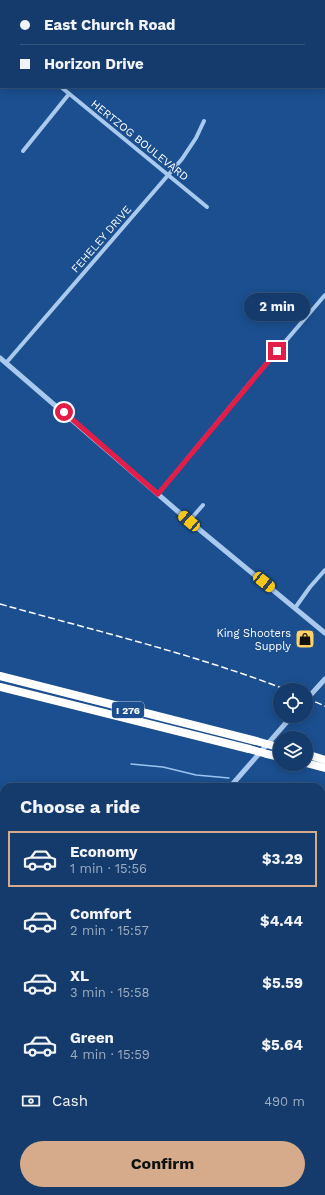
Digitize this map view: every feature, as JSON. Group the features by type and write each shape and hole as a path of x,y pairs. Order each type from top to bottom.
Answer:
{"highway":[{"name":"I 276","path":"0,676 273,745"},
{"name":"I 276","path":"0,687 273,755"},
{"path":"313,756 325,760"},
{"path":"313,765 325,768"}],"street":[{"name":"HERTZOG BOULEVARD","path":"62,88 208,207"},
{"path":"23,151 69,94"},
{"name":"FEHELEY DRIVE","path":"6,363 189,150 204,121"},
{"path":"158,494 325,295"},
{"path":"0,358 189,521 325,633"},
{"path":"189,521 203,505"},
{"path":"295,608 310,587 325,570"},
{"path":"313,692 325,679"},
{"path":"233,783 286,723"}],"waterway":[{"path":"131,764 163,767 196,775 229,778"}],"railway":[{"path":"0,604 181,654 273,685"},
{"path":"313,701 325,706"}],"place":[{"name":"King Shooters Supply","path":"305,639"}],"route":[{"path":"64,412 158,494 277,351"}]}
